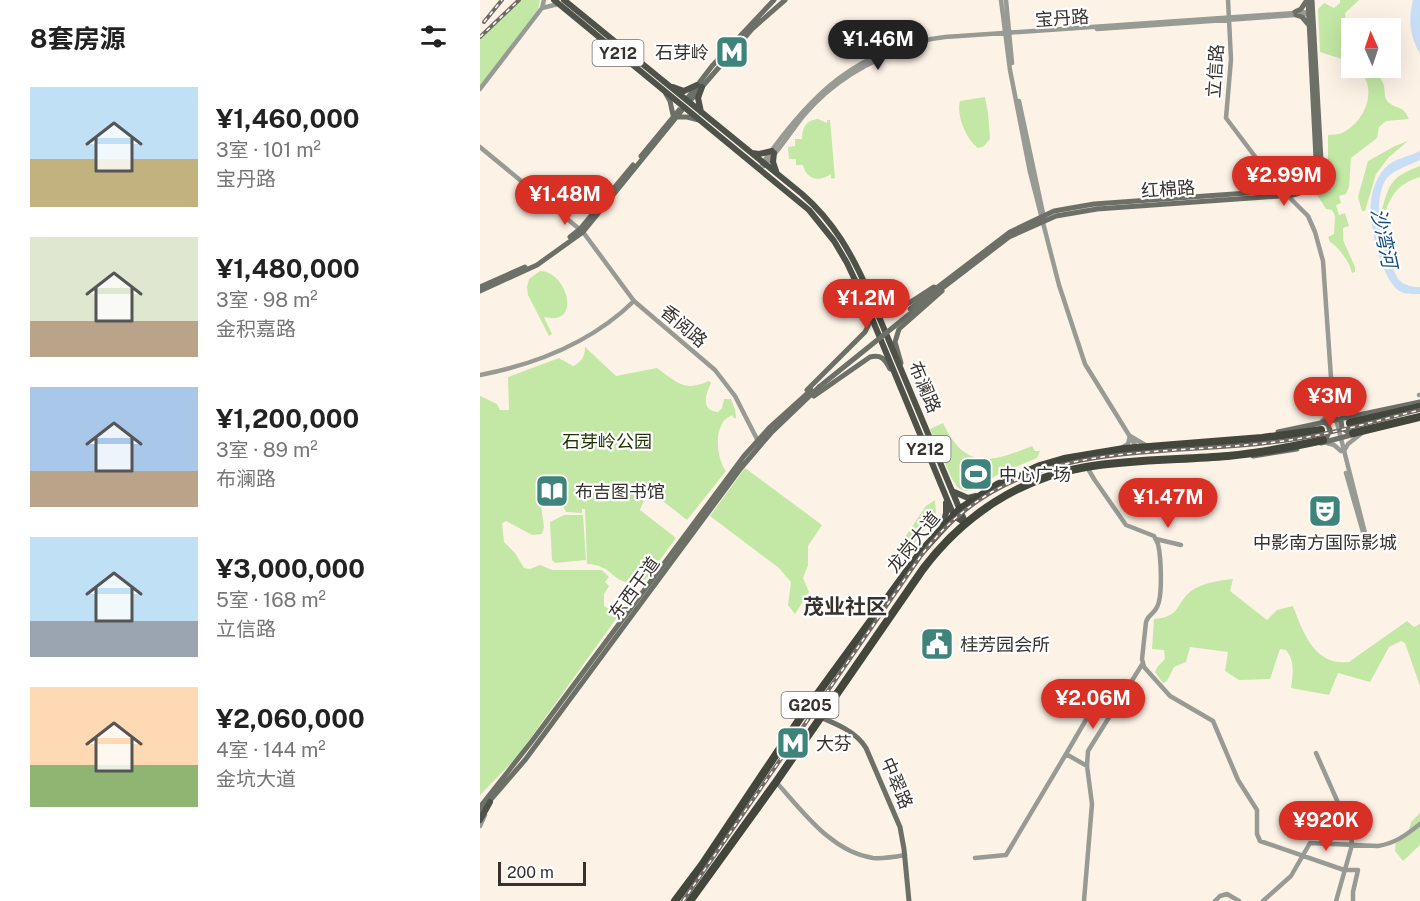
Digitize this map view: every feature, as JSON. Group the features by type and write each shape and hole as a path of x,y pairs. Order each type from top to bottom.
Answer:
{"highway":[{"path":"1349,419 1420,407"},
{"path":"1352,434 1420,419"},
{"name":"龙岗大道","path":"675,901 702,866 805,711 921,552 960,509 997,485 1040,466 1064,459 1137,448 1286,436 1320,425"},
{"name":"龙岗大道","path":"690,901 776,782 923,569 937,551 986,507 1046,477 1087,467 1228,456 1323,441"}],"main road":[{"path":"688,101 740,34 774,0"},
{"path":"666,84 684,91 700,86 752,29 785,0"},
{"path":"1309,0 1295,14 1305,19 1309,28"},
{"name":"红棉路","path":"818,386 1000,238 1043,217 1064,209 1094,204 1299,194 1311,188 1320,173 1321,160 1309,0"},
{"name":"布澜路","path":"559,1 666,84 669,93 688,101 700,116 763,165 821,222 847,263 863,297 954,516"},
{"name":"布澜路","path":"559,1 669,93 682,108 700,116 778,174 786,186 817,207 836,229 854,259 870,293 966,523"},
{"name":"红棉路","path":"1284,193 1304,186 1315,172 1310,13"},
{"path":"675,116 700,116 698,98 700,86"},
{"path":"669,93 675,116"},
{"path":"480,289 546,256 582,230 682,108"},
{"path":"751,152 759,154 773,152 774,166 778,174"},
{"path":"870,293 880,307 890,310 899,308 945,284"},
{"path":"906,379 896,346 896,334 903,325 939,295 945,284"},
{"path":"783,418 865,332 868,319 863,297"},
{"path":"783,418 870,357 877,356 885,359 897,382"},
{"name":"东西干道","path":"480,807 758,443 818,386"},
{"path":"1352,434 1344,430 1340,424 1341,420 1420,402"},
{"path":"1320,425 1335,420 1349,419"},
{"path":"1323,441 1420,419"},
{"path":"1320,425 1328,424 1330,430 1323,441"},
{"name":"东西干道","path":"490,802 525,760 758,443"},
{"path":"926,452 934,448"},
{"path":"952,491 968,498 980,496"},
{"path":"944,525 945,496"},
{"path":"954,516 966,523"},
{"name":"中翠路","path":"805,711 852,733 861,740 866,748 900,827 909,901"},
{"path":"482,815 490,802"}],"street":[{"path":"480,89 542,8 544,0"},
{"path":"1003,0 1017,94 1057,278 1085,364 1137,448"},
{"name":"立信路","path":"1228,0 1231,59 1226,118 1284,193 1304,211 1312,223 1320,255 1324,286 1332,405 1353,494"},
{"path":"542,8 559,1"},
{"name":"宝丹路","path":"763,165 821,97 847,76 877,59 924,44 1007,34 1310,13"},
{"path":"682,108 688,101"},
{"name":"香阅路","path":"480,147 582,230 634,301 719,375 735,396 758,443"},
{"path":"480,375 528,363 572,345 611,320 634,301"},
{"path":"1320,425 1327,417 1332,405 1349,419"},
{"path":"1323,441 1343,451 1347,444 1362,433"},
{"path":"1130,436 1142,444 1159,446"},
{"path":"1113,451 1126,446 1130,441 1130,436"},
{"path":"1087,467 1126,525 1156,539 1181,545"},
{"path":"1353,494 1367,541 1363,536 1353,494"},
{"path":"1084,901 1092,804 1088,751 1143,663 1146,622 1157,608 1160,598 1160,550 1156,539"},
{"path":"1143,663 1148,673 1170,696 1212,721 1216,726 1238,780 1257,810 1257,834 1260,841 1344,870 1358,870 1353,901"},
{"path":"975,858 1006,855 1101,694 1118,702"},
{"path":"1316,753 1348,824 1352,845 1336,901"},
{"path":"1066,754 1088,766"},
{"path":"776,782 836,843 856,854 873,858 905,855"},
{"path":"480,826 482,815"},
{"path":"1263,901 1291,876 1306,846 1311,843 1387,844 1404,837 1420,824"},
{"path":"1215,901 1227,894 1239,901"}],"green space":[{"path":"520,0 540,0 538,10 480,86 480,39"},
{"path":"1340,0 1359,0 1345,13 1346,18 1341,18 1341,59 1320,52 1318,9 1324,3 1334,8"},
{"path":"1364,78 1380,78 1383,83 1386,100 1402,109 1409,119 1386,121 1379,127 1377,138 1351,158 1349,187 1346,194 1339,196 1341,203 1336,205 1339,215 1345,213 1349,226 1343,228 1343,240 1355,267 1355,272 1352,273 1343,255 1328,237 1334,234 1335,216 1332,210 1326,209 1316,193 1328,165 1328,135 1340,134 1358,121 1367,103 1367,84"},
{"path":"985,97 990,139 983,147 978,148 963,126 959,107 960,101"},
{"path":"818,119 827,123 827,120 830,120 835,178 831,179 831,174 818,179 814,178 807,174 803,165 796,165 796,159 789,159 788,147 795,146 795,139 802,139 804,128 808,123"},
{"path":"1408,141 1389,157 1376,174 1365,211 1362,211 1358,197 1368,161"},
{"path":"1420,166 1420,177 1398,189 1386,210 1382,209 1387,192 1394,181 1403,173"},
{"path":"540,271 550,273 558,280 567,298 564,314 556,318 544,317 552,334 549,336 528,295 529,279"},
{"name":"石芽岭公园","path":"585,347 616,376 657,368 676,382 687,386 709,381 711,383 706,401 712,411 718,412 722,408 724,399 731,399 736,418 732,415 724,421 718,436 719,455 726,471 687,520 655,495 646,494 640,510 676,538 646,579 622,581 601,567 587,564 585,509 582,509 582,513 566,512 559,498 561,489 558,485 543,486 539,491 544,527 542,534 532,535 506,521 502,523 504,542 515,553 524,568 530,569 540,565 552,570 602,570 609,577 605,582 609,586 604,594 604,606 616,613 627,597 631,598 517,757 480,795 480,396 497,404 500,410 509,410 508,377 559,358 573,366 579,363"},
{"path":"943,423 960,449 980,458 992,459 1032,446 1035,451 1040,451 1037,458 1001,473 972,490 965,491 958,488 952,479 930,429"},
{"path":"745,468 822,525 808,546 808,565 803,578 809,592 795,614 788,605 791,582 779,568 710,516"},
{"path":"935,500 936,513 910,549 901,543 926,506"},
{"path":"564,515 583,515 586,560 555,563 552,560 550,522"},
{"path":"1233,579 1230,591 1267,620 1277,610 1293,606 1312,645 1327,659 1337,662 1349,662 1407,621 1414,627 1420,624 1420,686 1405,643 1401,641 1389,647 1370,682 1338,673 1329,695 1291,688 1293,673 1291,659 1286,650 1280,649 1270,679 1239,680 1225,671 1228,652 1190,647 1186,662 1174,667 1167,681 1163,683 1155,672 1165,659 1164,650 1152,649 1154,619 1173,613 1195,588 1211,582"},
{"path":"1420,813 1420,845 1403,861 1395,851 1396,839 1409,830 1411,822"}],"water":[{"path":"1413,0 1420,0 1420,54 1411,27"},
{"name":"沙湾河","path":"1420,151 1420,160 1387,178 1382,188 1379,205 1383,234 1396,275 1404,284 1420,287 1420,294 1410,294 1401,292 1387,276 1374,236 1371,201 1376,182 1386,167"}],"railway":[{"path":"484,22 502,0"},
{"path":"480,37 519,0"},
{"path":"683,901 920,557 956,517 996,490 1040,471 1086,460 1134,453 1283,441 1420,410"}],"place":[{"name":"石芽岭","path":"732,52"},
{"name":"中心广场","path":"976,474"},
{"name":"布吉图书馆","path":"552,491"},
{"name":"中影南方国际影城","path":"1325,511"},
{"name":"桂芳园会所","path":"937,644"},
{"name":"大芬","path":"793,743"}],"district":[{"name":"茂业社区","path":"845,606"}]}
